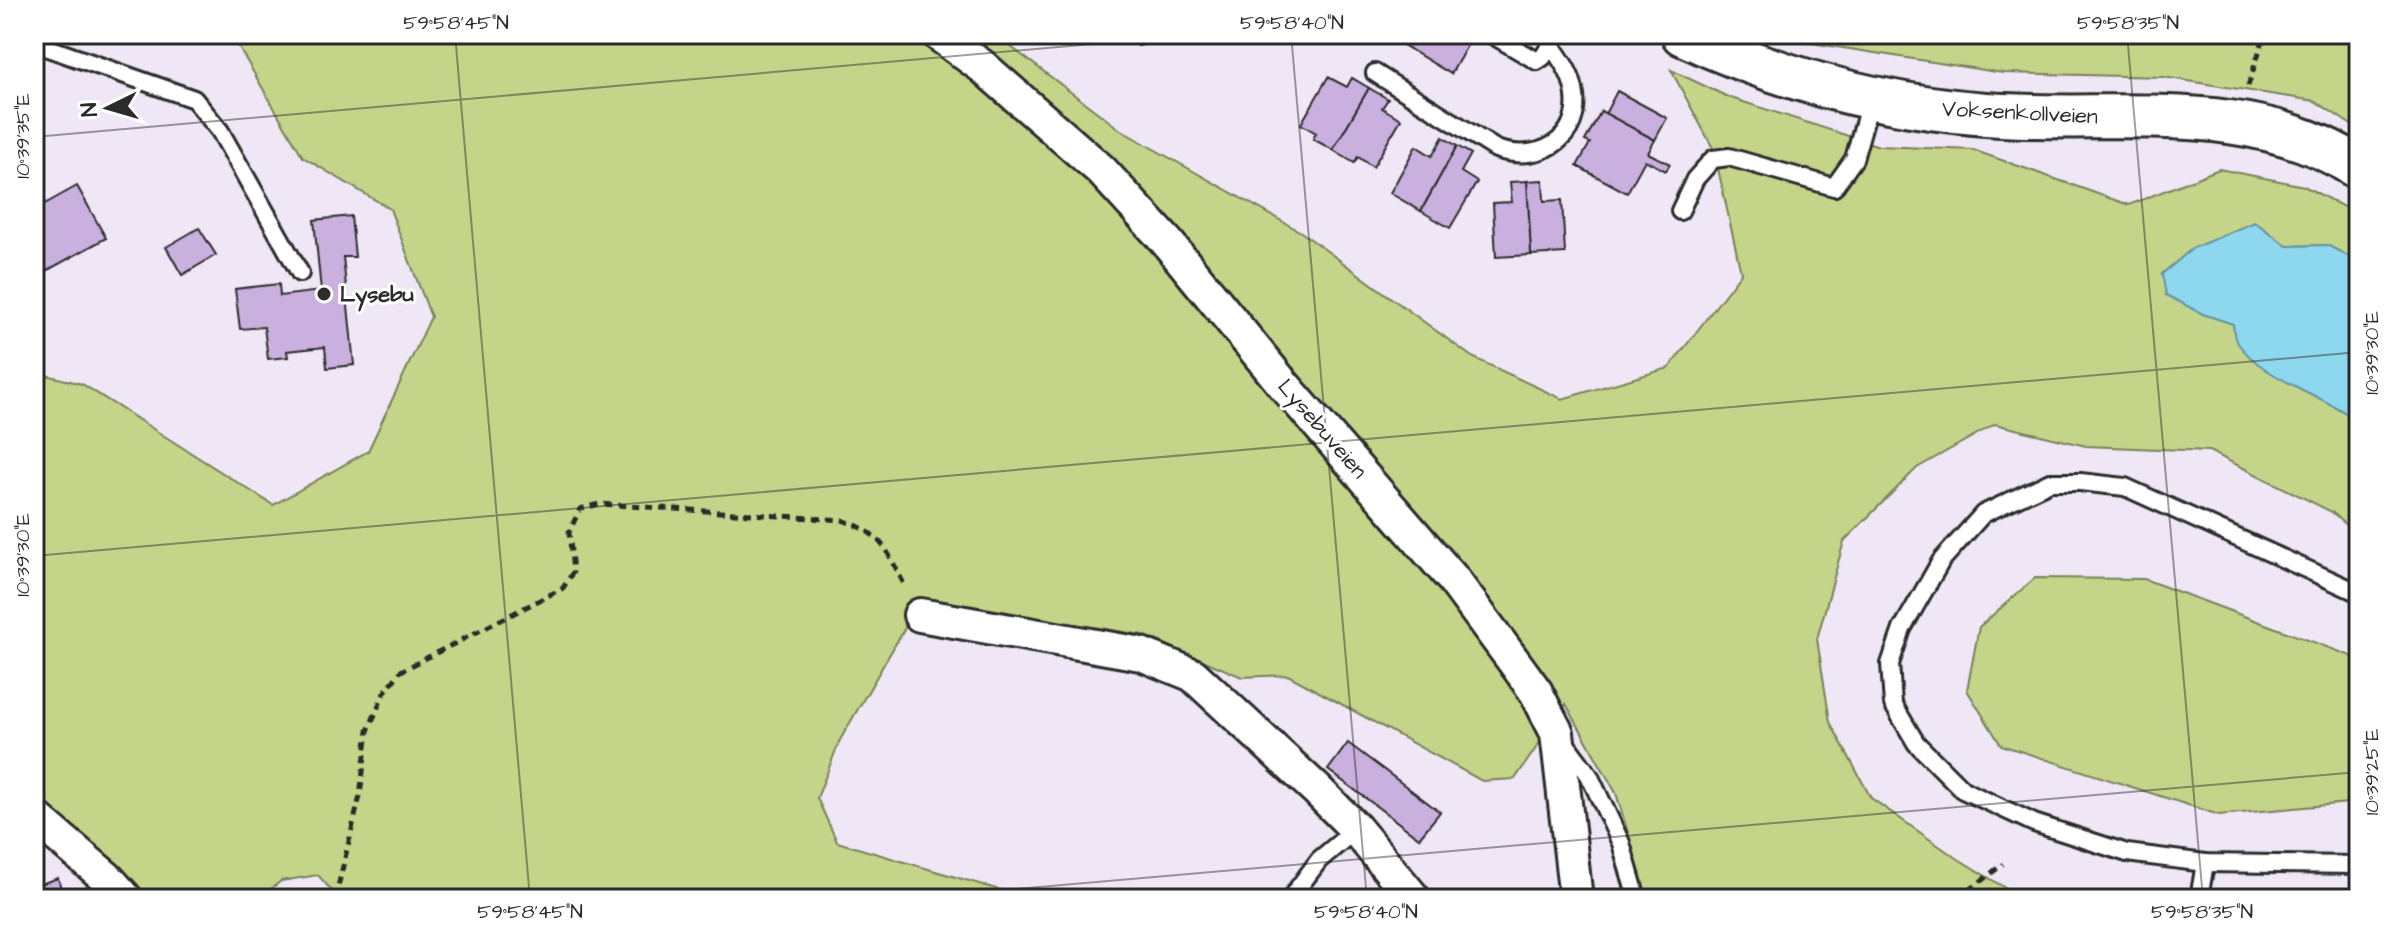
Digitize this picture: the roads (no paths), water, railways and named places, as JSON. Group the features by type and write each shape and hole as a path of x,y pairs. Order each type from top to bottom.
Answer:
{"street":[{"name":"Lysebuveien","path":"938,34 983,67 1101,170 1167,242 1283,384 1452,578 1536,692 1557,733 1576,899"},
{"name":"Voksenkollveien","path":"1683,34 1780,74 1871,99 1986,114 2160,117 2236,123 2287,135 2346,159 2359,168"},
{"path":"920,615 1141,654 1193,675 1356,829 1414,899"},
{"path":"34,816 126,899"}],"lane":[{"path":"1491,34 1537,61 1555,40"},
{"path":"1375,73 1496,149 1524,154 1553,146 1564,137 1573,122 1575,100 1571,78 1555,40"},
{"path":"34,43 194,99 220,131 300,273"},
{"path":"1680,211 1695,179 1713,159 1729,157 1834,187 1854,159 1871,99"},
{"path":"2359,593 2125,487 2050,482 1983,514 1941,561 1902,629 1890,664 1893,704 1916,743 1963,790 2034,823 2127,853 2205,863 2359,865"},
{"path":"1557,733 1589,775 1621,843 1637,899"},
{"path":"1290,899 1319,860 1356,829"},
{"path":"2199,899 2205,863"}],"water":[{"path":"2255,222 2287,246 2327,245 2359,262 2359,422 2262,367 2237,342 2233,324 2203,314 2166,295 2162,274 2193,248"}],"place":[{"name":"Lysebu","path":"324,294"}]}
